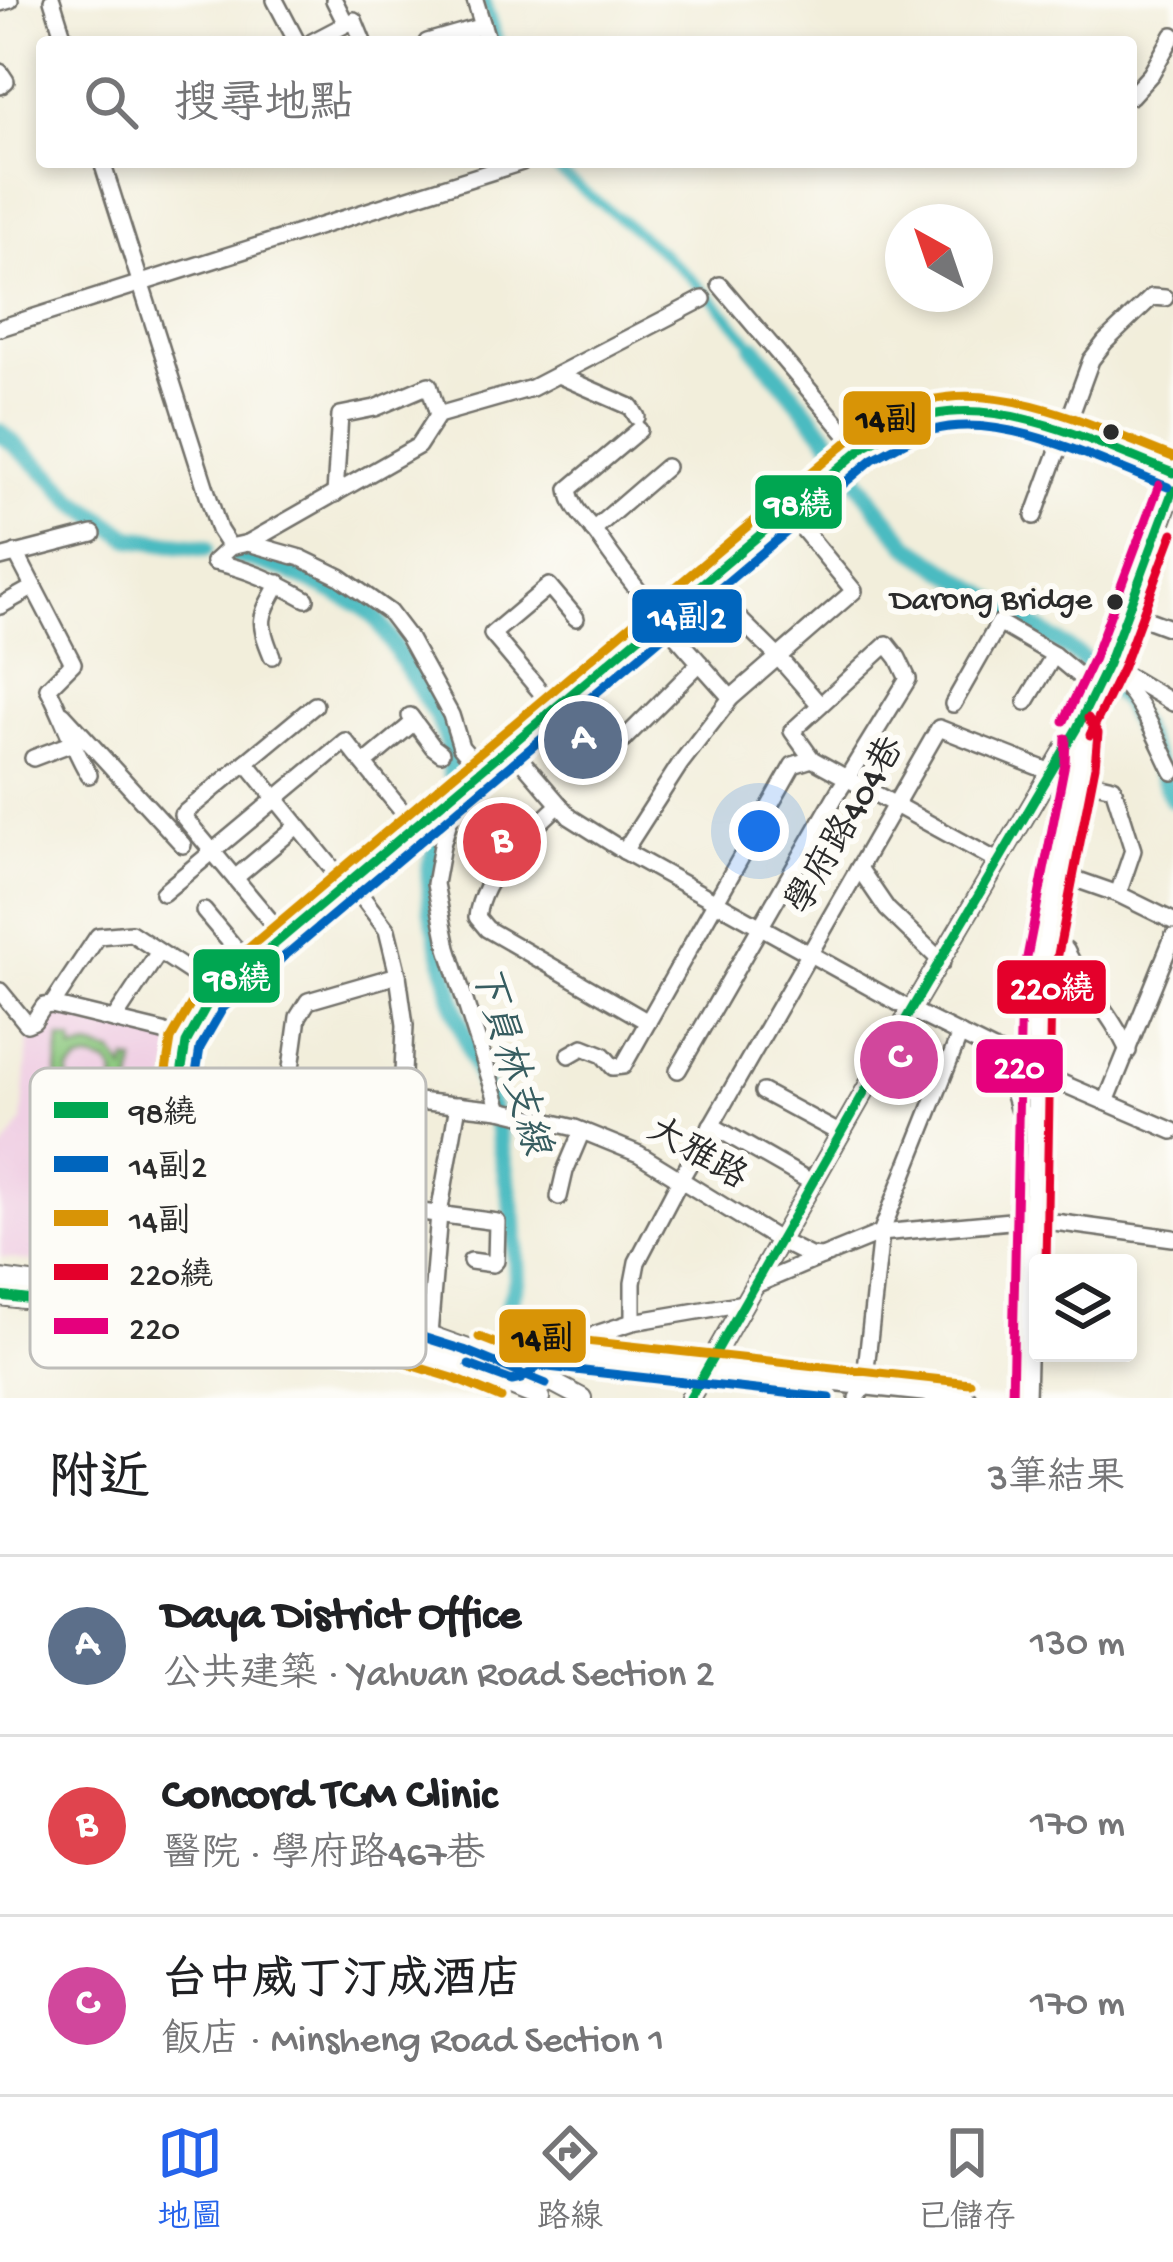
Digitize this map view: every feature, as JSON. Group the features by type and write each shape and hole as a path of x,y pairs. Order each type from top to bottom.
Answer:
{"main road":[{"path":"691,1398 1077,728 1107,666 1173,490"},
{"path":"0,1279 30,1284"},
{"path":"0,1295 30,1297"},
{"path":"426,1335 500,1371 540,1398"},
{"path":"426,1353 500,1371 532,1372 582,1398"}],"street":[{"path":"0,3 10,0"},
{"path":"52,0 63,36"},
{"path":"275,0 294,36"},
{"path":"334,0 346,24"},
{"path":"475,0 486,34"},
{"path":"323,36 354,20 361,36"},
{"path":"1137,89 1172,39"},
{"path":"0,72 6,81 0,86"},
{"path":"105,168 219,530 230,547"},
{"path":"0,328 503,168"},
{"path":"720,285 857,452"},
{"path":"1034,516 1090,360 1152,296 1165,298"},
{"path":"306,599 239,567 214,562 230,547 248,543 418,446 438,415 532,388 703,299"},
{"path":"557,375 631,407 638,423 569,488 572,504 615,564 731,698"},
{"path":"334,494 340,415 375,408 429,385 438,415"},
{"path":"182,1068 186,1042 212,998 857,452 932,415 993,412 1173,473"},
{"path":"593,530 666,467"},
{"path":"624,851 680,764 731,698 854,590 788,511"},
{"path":"89,775 70,744 48,688 73,663 34,587 8,556 93,534"},
{"path":"248,543 340,577 389,612 452,715 461,747 482,771"},
{"path":"535,570 576,618"},
{"path":"703,583 820,706"},
{"path":"272,656 260,628 279,584"},
{"path":"549,586 492,634 555,709"},
{"path":"0,606 34,587"},
{"path":"1127,612 1173,629"},
{"path":"953,704 999,623 1054,655 1096,690"},
{"path":"678,1070 847,778 908,679 887,644 792,731 812,759 847,778 895,804 999,862"},
{"path":"1026,702 1054,655"},
{"path":"608,755 700,663"},
{"path":"1107,666 1173,703"},
{"path":"1107,666 1136,697 1173,772"},
{"path":"284,937 182,814 315,705"},
{"path":"59,709 182,845"},
{"path":"364,764 411,718 441,753"},
{"name":"學府路404巷","path":"633,1322 637,1262 939,728 1051,772"},
{"path":"1028,1398 1036,989 1077,779 1083,735 1077,728"},
{"path":"163,893 345,741 421,822"},
{"path":"33,758 70,744"},
{"path":"510,748 570,817 624,851 911,1010 1036,1072 1173,1131"},
{"path":"568,1055 583,1047 603,1055 613,1067 623,1066 793,765 812,759"},
{"path":"246,762 387,930 405,1025 403,1068"},
{"path":"1077,779 1113,787 1133,850 1118,894"},
{"path":"458,791 435,884 448,948 500,1110"},
{"path":"559,805 511,850 478,905 477,917 487,929 648,1022"},
{"path":"235,878 297,826"},
{"path":"859,868 886,909 942,962"},
{"path":"1058,873 1118,894 1173,922"},
{"path":"204,910 250,966"},
{"path":"52,1005 98,936 131,933 219,992"},
{"path":"1106,1102 1173,937"},
{"path":"1044,944 1066,950 1128,1051"},
{"path":"114,1020 159,952"},
{"path":"291,1068 298,1017 308,1001 398,975"},
{"path":"0,991 27,1024 44,1006 52,1005 186,1042"},
{"path":"865,1394 881,1233 960,1034"},
{"path":"1001,1055 1019,1112 1035,1118"},
{"path":"763,1092 841,1134"},
{"name":"大雅路","path":"426,1102 500,1110 582,1131 639,1154 780,1241 822,1257"},
{"path":"429,1335 439,1214 458,1105"},
{"path":"712,1125 813,1183"},
{"path":"559,1197 582,1131"},
{"path":"426,1212 497,1222 496,1262 471,1262"},
{"path":"755,1285 881,1233 1032,1219 1173,1238"},
{"path":"572,1354 596,1334 633,1322 744,1304"},
{"path":"500,1371 538,1351 865,1394 968,1398"}],"shaded area":[{"path":"49,1008 175,1041 170,1068 30,1068 30,1262 0,1257 0,1154 22,1122 29,1029"}],"green space":[{"path":"60,1039 73,1041 73,1051 89,1047 113,1053 124,1068 91,1059 72,1068 57,1068"}],"waterway":[{"path":"485,0 497,36"},
{"path":"554,168 683,271 754,347"},
{"path":"754,347 909,546 1079,656 1126,701 1173,799"},
{"name":"下員林支線","path":"0,432 74,501 130,538 205,548"},
{"name":"下員林支線","path":"233,554 290,571 362,605 378,620 438,718 447,739 451,776"},
{"name":"下員林支線","path":"437,841 429,869 431,909 456,1011 496,1121 514,1219 517,1280 501,1330 494,1398"}],"transit line":[{"name":"14副","path":"166,1068 171,1039 199,990 858,433 927,401 988,397 1052,411 1173,457"},
{"name":"98繞","path":"182,1068 186,1043 211,998 865,446 932,415 992,413 1086,438 1173,473"},
{"name":"14副2","path":"197,1068 200,1048 223,1008 873,459 933,430 990,427 1052,442 1168,487"},
{"name":"220","path":"1064,721 1094,658 1159,485"},
{"name":"98繞","path":"690,1398 1077,728 1108,664 1173,490"},
{"name":"220繞","path":"1090,735 1122,669 1173,533"},
{"name":"220繞","path":"1046,1254 1051,990 1095,766 1098,733 1088,718"},
{"name":"220","path":"1012,1398 1021,988 1066,738"},
{"name":"98繞","path":"0,1296 30,1300"},
{"name":"14副","path":"479,1337 510,1349 522,1339 540,1336 970,1383"},
{"name":"14副2","path":"426,1338 546,1384"},
{"name":"14副2","path":"469,1365 512,1381 539,1366 830,1398"},
{"name":"14副","path":"420,1368 501,1398"}],"place":[{"name":"Darong Bridge","path":"1115,602"},
{"name":"Daya District Office","path":"583,740"},
{"name":"Concord TCM Clinic","path":"502,842"},
{"name":"台中威丁汀成酒店","path":"899,1060"}]}
